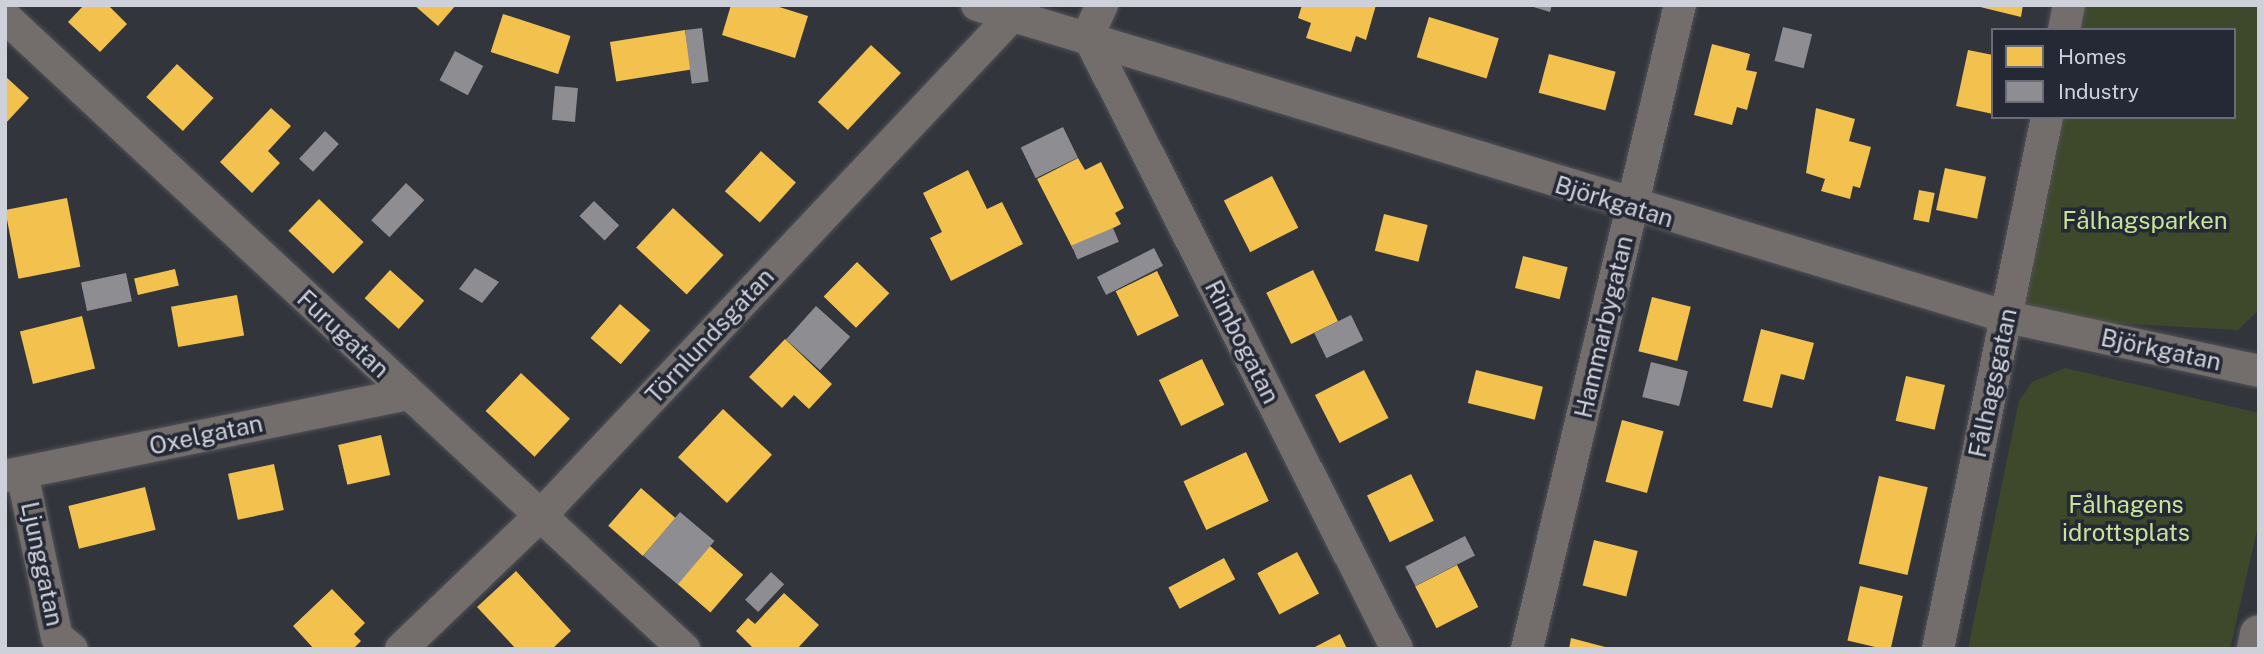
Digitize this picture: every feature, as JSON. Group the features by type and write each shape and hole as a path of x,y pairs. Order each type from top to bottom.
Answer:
{"main road":[{"path":"2256,649 2259,634"}],"street":[{"name":"Björkgatan","path":"977,5 1088,35 1631,208 2007,317 2259,371"},
{"path":"1088,35 1102,5"},
{"name":"Hammarbygatan","path":"1527,649 1680,5"},
{"path":"2064,28 2069,5"},
{"name":"Törnlundsgatan","path":"401,649 542,514 1012,16"},
{"name":"Furugatan","path":"5,17 684,649"},
{"name":"Rimbogatan","path":"1088,35 1397,649"},
{"name":"Fålhagsgatan","path":"1938,649 2046,119"},
{"name":"Oxelgatan","path":"14,475 407,394"},
{"name":"Ljunggatan","path":"14,475 57,637 72,649"}],"green space":[{"name":"Fålhagsparken","path":"2069,5 2259,5 2259,310 2238,330 2007,317 2047,119 2236,119 2236,28 2064,28"},
{"name":"Fålhagens idrottsplats","path":"2065,368 2259,413 2259,521 2230,649 1968,649 2019,401 2032,382"}],"building: Homes":[{"path":"84,5 108,5 127,24 100,52 68,22"},
{"path":"414,5 456,5 438,26"},
{"path":"731,5 773,5 808,16 795,58 722,35"},
{"path":"1302,5 1376,5 1366,40 1356,36 1351,52 1306,38 1311,23 1298,18"},
{"path":"1972,5 2023,5 2021,17"},
{"path":"503,14 571,36 558,74 491,52"},
{"path":"1429,17 1499,38 1487,79 1417,57"},
{"path":"685,30 691,70 616,81 610,42"},
{"path":"1712,44 1750,54 1746,70 1757,72 1747,110 1737,107 1732,125 1694,115"},
{"path":"871,45 901,73 848,130 818,102"},
{"path":"1968,50 1991,55 1991,114 1956,106"},
{"path":"1549,54 1616,72 1605,110 1539,93"},
{"path":"177,64 214,98 183,131 146,97"},
{"path":"5,76 29,98 5,124"},
{"path":"271,108 291,126 268,151 280,163 252,193 220,162"},
{"path":"1816,108 1855,119 1849,141 1871,147 1860,188 1853,186 1850,199 1821,191 1825,179 1806,173"},
{"path":"761,151 796,182 760,223 725,191"},
{"path":"1078,158 1085,170 1101,162 1124,208 1115,213 1121,224 1073,249 1037,179"},
{"path":"1945,168 1986,177 1977,219 1936,210"},
{"path":"968,170 987,209 1002,202 1023,244 951,281 930,238 942,232 923,193"},
{"path":"1272,176 1298,228 1250,252 1224,201"},
{"path":"1919,190 1935,193 1929,223 1913,219"},
{"path":"67,198 80,267 19,279 5,210"},
{"path":"319,199 364,242 333,274 288,231"},
{"path":"673,208 723,255 687,295 636,247"},
{"path":"1384,214 1428,225 1418,262 1375,251"},
{"path":"1523,256 1568,267 1560,299 1515,288"},
{"path":"857,262 889,293 856,328 824,297"},
{"path":"175,269 179,286 138,295 134,278"},
{"path":"390,270 424,301 399,329 365,298"},
{"path":"1313,270 1338,321 1291,344 1266,293"},
{"path":"1157,271 1179,316 1138,336 1116,291"},
{"path":"237,295 244,335 178,347 171,307"},
{"path":"1652,297 1691,307 1677,361 1638,351"},
{"path":"620,304 650,330 621,364 590,338"},
{"path":"82,316 95,368 33,384 20,331"},
{"path":"1761,329 1814,343 1804,380 1781,374 1772,408 1743,401"},
{"path":"785,339 832,384 809,409 794,395 782,408 749,377"},
{"path":"1202,359 1224,405 1181,426 1159,380"},
{"path":"1364,370 1389,418 1340,443 1315,395"},
{"path":"1476,370 1543,387 1535,420 1468,403"},
{"path":"521,373 570,419 535,457 486,411"},
{"path":"1906,376 1945,385 1935,430 1896,421"},
{"path":"723,409 772,455 727,503 678,457"},
{"path":"1622,420 1664,431 1647,493 1605,482"},
{"path":"381,435 390,475 347,485 338,445"},
{"path":"1246,452 1269,501 1206,530 1183,481"},
{"path":"274,464 284,510 238,520 228,474"},
{"path":"1411,474 1434,521 1390,542 1367,495"},
{"path":"1879,476 1928,487 1907,575 1859,564"},
{"path":"145,487 156,530 79,549 68,506"},
{"path":"641,488 676,518 643,556 608,526"},
{"path":"1594,540 1638,551 1626,596 1583,586"},
{"path":"710,546 743,575 710,613 677,584"},
{"path":"1297,552 1319,593 1279,615 1257,573"},
{"path":"1224,558 1235,579 1180,609 1168,588"},
{"path":"1457,565 1478,607 1436,628 1415,586"},
{"path":"516,571 571,631 552,649 516,649 477,607"},
{"path":"1860,586 1903,596 1891,649 1847,641"},
{"path":"332,589 365,623 354,634 361,641 353,649 314,649 293,626"},
{"path":"784,593 819,625 797,649 754,649 736,631 748,618 755,624"},
{"path":"1340,634 1347,649 1311,649"},
{"path":"1571,638 1609,648 1609,649 1569,649"}],"building: Industry":[{"path":"1527,5 1552,5 1550,12"},
{"path":"1783,27 1812,34 1804,68 1775,61"},
{"path":"702,28 709,82 692,84 685,30"},
{"path":"455,51 483,66 468,95 440,80"},
{"path":"555,86 578,88 575,122 552,120"},
{"path":"1063,127 1078,158 1036,178 1021,148"},
{"path":"325,131 339,144 313,172 299,159"},
{"path":"406,183 424,200 390,237 371,220"},
{"path":"594,201 619,225 605,240 579,216"},
{"path":"1113,228 1119,242 1077,259 1072,246"},
{"path":"1154,248 1163,266 1106,295 1097,277"},
{"path":"475,268 499,282 482,303 459,289"},
{"path":"126,273 132,301 87,311 81,283"},
{"path":"816,306 850,337 820,370 786,339"},
{"path":"1351,315 1363,340 1326,358 1314,333"},
{"path":"1651,362 1688,371 1679,406 1642,397"},
{"path":"680,512 714,541 678,585 643,556"},
{"path":"1465,536 1475,556 1415,586 1405,566"},
{"path":"771,572 784,584 758,612 745,600"}]}
